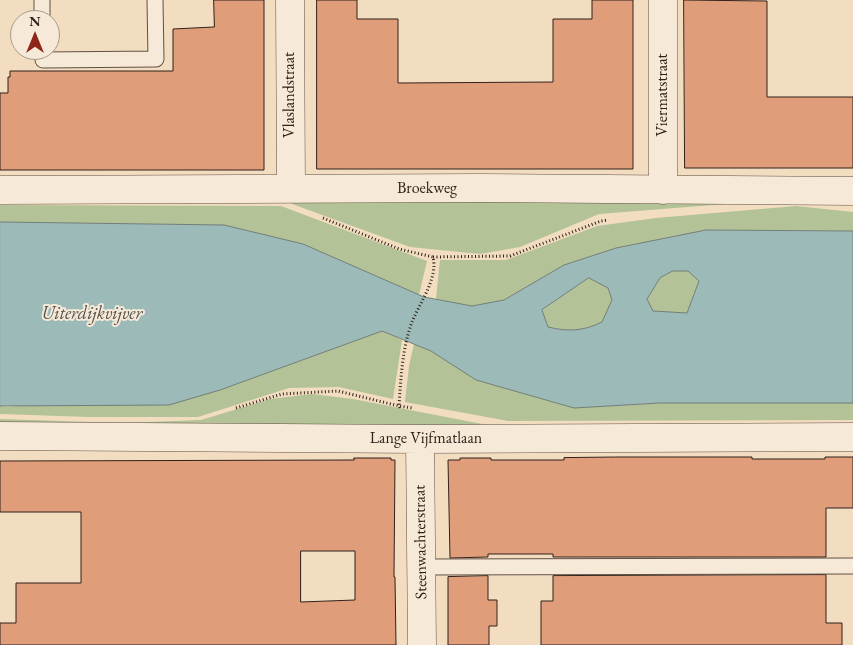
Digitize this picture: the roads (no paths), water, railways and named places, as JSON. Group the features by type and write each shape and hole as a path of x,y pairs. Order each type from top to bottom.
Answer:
{"street":[{"name":"Vlaslandstraat","path":"290,0 290,189"},
{"name":"Viermatstraat","path":"663,0 663,190"},
{"name":"Broekweg","path":"0,190 482,188 853,191"},
{"name":"Lange Vijfmatlaan","path":"0,436 420,439 853,437"},
{"name":"Steenwachterstraat","path":"420,439 422,645"}],"lane":[{"path":"60,60 156,59 156,0"},
{"path":"422,566 853,566"}],"water":[{"name":"Uiterdijkvijver","path":"0,222 224,225 303,244 424,297 472,306 504,300 564,265 616,248 706,230 853,231 853,403 660,403 574,408 476,380 431,351 382,331 220,390 169,405 0,406","holes":["673,271 688,271 699,281 687,313 653,311 647,299 660,278","589,278 608,288 612,300 602,322 576,330 548,327 542,310"]}]}
